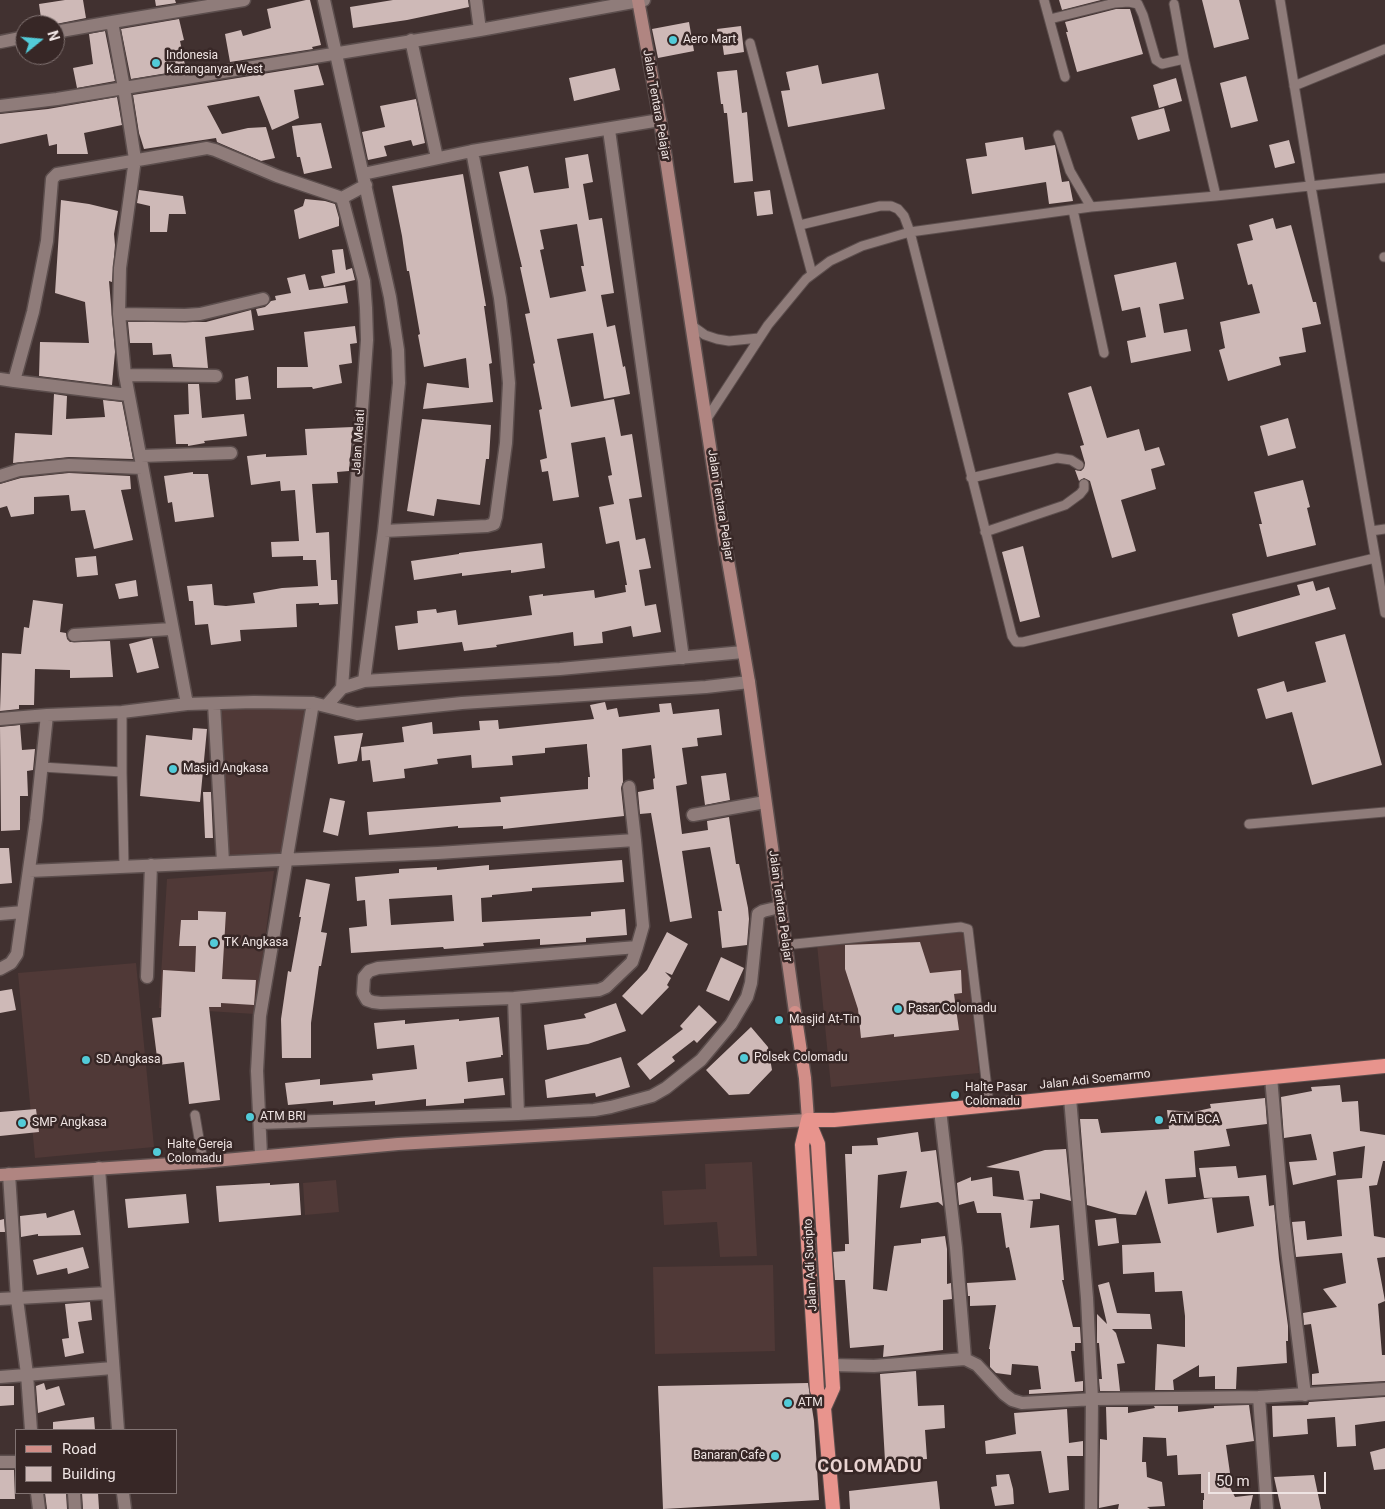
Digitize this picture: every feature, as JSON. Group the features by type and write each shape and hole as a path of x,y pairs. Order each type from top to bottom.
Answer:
{"highway":[{"name":"Jalan Adi Soemarmo","path":"808,1120 834,1120 1070,1098 1385,1066"},
{"name":"Jalan Adi Sucipto","path":"808,1120 818,1144 832,1365 833,1388 824,1408"},
{"name":"Jalan Adi Sucipto","path":"808,1120 802,1145 817,1390 824,1408 833,1509"}],"main road":[{"name":"Jalan Tentara Pelajar","path":"640,1 749,682 795,1012"},
{"name":"Jalan Adi Sucipto","path":"795,1012 805,1078 808,1120"},
{"path":"4,1175 203,1162 261,1155 519,1136 808,1120"}],"street":[{"path":"65,30 244,0"},
{"path":"324,0 395,320 398,350 399,383 384,531 364,681"},
{"path":"476,0 480,30"},
{"path":"0,106 124,88 480,30 640,1"},
{"path":"112,22 135,159 120,268 119,314 124,376 186,704"},
{"path":"0,42 15,39"},
{"path":"411,40 438,158"},
{"path":"14,381 34,312 44,259 52,179 57,174 207,148 277,176 342,198 365,180 438,158 660,120"},
{"path":"609,130 683,658"},
{"path":"384,531 488,526 494,524 496,517 506,443 508,374 506,339 472,151"},
{"name":"Jalan Melati","path":"342,198 364,281 367,340 342,688"},
{"path":"119,314 192,314 264,299"},
{"path":"124,376 216,376"},
{"path":"0,378 128,395"},
{"path":"0,476 19,470 69,465 141,462 231,453"},
{"path":"74,634 171,629"},
{"path":"327,705 342,688 364,681 560,669 743,652"},
{"path":"0,719 122,712 186,704 313,703 357,714 462,703 706,687 749,682"},
{"path":"261,1155 257,1071 260,1016 313,703"},
{"path":"214,704 223,862"},
{"path":"0,969 11,963 17,954 29,871 47,715"},
{"path":"629,787 643,926 637,947 632,962 606,987 599,990 514,998 373,1002 367,1000 362,985 364,977 369,971 378,968 637,947"},
{"path":"694,815 765,802"},
{"path":"29,871 438,853 635,840"},
{"path":"147,977 151,865"},
{"path":"260,1124 518,1114 611,1107 652,1096 666,1088 701,1060 731,1024 747,997 758,914 780,907"},
{"path":"0,914 23,912"},
{"path":"514,998 518,1114"},
{"path":"1271,1077 1283,1217 1305,1395"},
{"path":"1070,1098 1087,1298 1092,1399 1091,1509"},
{"path":"940,1110 956,1248 965,1359"},
{"path":"100,1168 112,1368 118,1429"},
{"path":"4,1175 27,1374 31,1429"},
{"path":"0,1299 108,1293"},
{"path":"832,1365 874,1366 965,1359 977,1365 1004,1394 1012,1400 1022,1403 1092,1399 1259,1397 1385,1389"},
{"path":"0,1377 112,1368"},
{"path":"1259,1397 1267,1509"},
{"path":"0,1462 15,1462"},
{"path":"37,1494 39,1509"},
{"path":"74,1494 75,1509"},
{"path":"124,1494 125,1509"}],"lane":[{"path":"1044,0 1066,77"},
{"path":"1280,0 1385,613"},
{"path":"1050,19 1115,4 1129,2 1138,4 1156,60 1162,64 1184,59"},
{"path":"1174,4 1184,59 1216,196"},
{"path":"750,43 812,274"},
{"path":"1294,86 1385,49"},
{"path":"1058,135 1070,171 1091,207"},
{"path":"706,420 768,325 812,274 845,253 862,246 910,232 1091,207 1311,187 1385,178"},
{"path":"800,225 880,206 891,206 898,209 904,216 910,232 1012,636 1016,642 1023,642 1375,558"},
{"path":"1073,210 1104,353"},
{"path":"691,325 717,339 730,341 759,338"},
{"path":"971,478 1057,458 1072,460 1079,465"},
{"path":"985,532 1065,505 1080,494 1084,489 1084,484"},
{"path":"1371,531 1385,530"},
{"path":"122,712 124,866"},
{"path":"42,766 122,772"},
{"path":"1249,824 1385,812"},
{"path":"785,945 961,927 968,929 989,1105"},
{"path":"195,1115 203,1162"}],"shaded area":[{"path":"308,705 283,854 227,858 219,709"},
{"name":"TK Angkasa","path":"274,871 255,1014 159,1008 167,879"},
{"name":"Pasar Colomadu","path":"966,930 979,1073 831,1087 817,944"},
{"name":"SD Angkasa","path":"136,963 154,1147 35,1158 18,973"},
{"path":"752,1162 757,1256 720,1257 717,1222 664,1225 662,1191 706,1189 705,1164"},
{"path":"336,1180 339,1212 305,1215 303,1183"},
{"path":"773,1265 775,1351 655,1354 653,1267"}],"building":[{"path":"65,0 83,0 86,18 65,22 65,15 41,15 39,4"},
{"path":"155,0 175,0 176,3 156,6"},
{"path":"310,0 321,45 312,47 313,49 230,62 225,34 241,30 243,36 271,28 267,9"},
{"path":"393,0 468,0 469,7 407,20 353,28 350,7"},
{"path":"1059,0 1101,0 1062,10"},
{"path":"1202,0 1239,0 1249,39 1214,48"},
{"path":"1116,9 1130,9 1143,54 1077,72 1065,22"},
{"path":"179,19 184,40 180,41 186,70 131,79 121,29"},
{"name":"Aero Mart","path":"689,22 694,51 658,58 652,29"},
{"path":"741,26 744,52 724,55 722,41 719,42 717,29"},
{"path":"105,31 115,81 77,88 73,68 93,64 89,34"},
{"path":"318,65 324,85 294,90 299,118 272,130 259,96 207,106 222,134 248,128 266,127 275,158 261,161 217,142 216,138 144,149 139,133 133,95"},
{"path":"818,65 822,84 878,73 885,109 788,127 781,91 790,90 786,72"},
{"path":"615,68 620,90 574,101 569,78"},
{"path":"737,70 742,113 747,112 753,181 734,183 727,113 724,113 723,104 721,104 717,72"},
{"path":"1246,76 1258,121 1231,128 1220,83"},
{"path":"1176,78 1182,101 1159,108 1153,85"},
{"path":"117,97 122,125 84,133 88,154 57,154 57,144 49,146 47,134 0,144 0,114 48,109"},
{"path":"416,99 425,143 413,146 411,140 384,146 387,156 368,160 362,132 385,127 380,106"},
{"path":"1164,108 1170,131 1138,140 1131,117"},
{"path":"321,123 332,168 304,174 300,157 297,157 292,126"},
{"path":"1023,137 1025,150 1055,145 1062,182 1069,181 1073,201 1049,204 1046,182 972,194 966,159 987,156 985,143"},
{"path":"1289,140 1295,163 1275,168 1269,145"},
{"path":"588,154 593,182 583,184 589,220 602,218 614,293 601,295 607,327 615,325 630,394 604,399 593,333 557,339 571,407 614,399 621,436 632,434 642,497 629,499 636,540 645,538 651,568 639,570 645,606 656,604 661,632 633,637 631,626 602,632 603,643 574,646 573,632 496,645 497,647 464,651 462,642 398,650 395,626 418,623 417,611 436,609 437,613 456,610 458,625 532,615 529,596 594,590 595,598 626,592 625,585 627,585 619,541 606,544 599,507 614,504 608,476 612,475 605,437 571,443 579,497 553,501 548,471 542,472 540,460 547,458 539,410 542,409 533,364 535,363 525,314 530,313 520,267 522,267 499,172 528,166 534,193 569,188 565,158","holes":["577,224 584,266 581,266 586,291 550,298 540,250 544,249 540,230"]},
{"path":"463,174 486,306 484,306 492,363 489,364 493,402 423,409 427,383 469,388 466,358 424,367 409,271 407,271 392,186"},
{"path":"139,190 183,196 186,214 169,214 167,232 150,232 150,206 137,203"},
{"path":"770,190 773,214 757,216 754,192"},
{"path":"305,199 335,204 339,226 299,239 294,210 303,206"},
{"path":"61,200 118,211 114,234 112,282 109,281 115,352 112,385 39,376 40,342 89,343 85,302 55,293"},
{"path":"1273,218 1276,229 1291,225 1313,302 1316,302 1321,324 1302,328 1306,352 1279,357 1281,365 1228,381 1219,350 1225,348 1220,322 1260,313 1252,284 1248,285 1237,244 1253,240 1249,225"},
{"path":"343,249 346,270 352,268 355,280 324,287 321,276 335,273 332,250"},
{"path":"1176,262 1184,299 1159,304 1164,333 1187,329 1191,351 1131,363 1127,341 1146,337 1140,307 1122,311 1114,275"},
{"path":"305,274 309,290 345,285 348,303 258,316 256,309 265,307 271,301 276,300 275,296 291,293 287,278"},
{"path":"251,310 254,330 205,337 208,368 173,367 171,354 153,355 152,343 130,343 128,322 206,322"},
{"path":"355,326 357,343 350,344 352,363 339,365 342,383 313,389 312,387 277,388 277,367 308,367 304,332"},
{"path":"248,376 251,399 236,400 235,379"},
{"path":"188,384 199,384 202,418 244,414 247,436 204,441 205,443 188,446 188,444 176,444 174,415 189,414"},
{"path":"1091,386 1107,438 1139,429 1145,451 1159,447 1165,465 1151,469 1156,489 1121,500 1136,551 1112,558 1090,481 1084,478 1079,481 1075,470 1081,471 1084,468 1085,463 1080,446 1084,445 1068,393"},
{"path":"54,394 67,396 66,419 105,417 103,400 122,402 133,459 69,457 13,463 15,433 52,435"},
{"path":"1288,418 1296,448 1268,456 1260,426"},
{"path":"422,419 491,425 489,459 486,459 480,505 437,499 434,516 407,511"},
{"path":"353,427 349,471 337,472 338,483 312,484 316,533 329,532 331,580 337,580 338,604 296,604 297,627 240,630 241,641 211,645 208,624 195,625 193,601 189,601 187,586 212,584 214,605 226,606 255,603 253,593 282,588 318,586 316,560 303,560 303,556 272,557 271,542 299,541 295,490 281,491 280,481 251,485 247,456 266,454 266,457 307,455 305,429"},
{"path":"193,472 193,474 208,474 214,517 175,522 172,502 168,503 164,476"},
{"path":"69,473 130,476 131,489 121,490 133,540 94,549 85,510 71,511 69,495 34,497 34,514 11,517 7,506 0,508 0,484 21,478"},
{"path":"1303,480 1310,507 1307,508 1316,545 1267,557 1259,524 1262,524 1254,492"},
{"path":"542,543 545,568 511,573 511,570 462,576 462,573 414,580 411,561"},
{"path":"1023,546 1040,617 1020,622 1002,552"},
{"path":"96,556 98,575 77,577 75,558"},
{"path":"136,580 138,596 119,599 115,584"},
{"path":"1313,581 1316,591 1329,587 1336,609 1238,637 1232,614 1300,595 1297,585"},
{"path":"33,600 63,604 60,632 66,633 67,639 70,642 110,641 113,677 70,678 70,670 35,669 34,705 19,705 19,709 0,711 2,653 21,654 24,627 29,628"},
{"path":"1345,634 1382,765 1312,785 1292,712 1266,719 1257,689 1284,681 1287,692 1326,682 1315,642"},
{"path":"152,638 159,668 137,673 129,644"},
{"path":"605,702 607,710 617,708 619,717 660,712 659,704 671,703 673,714 719,709 722,735 697,738 698,746 682,748 687,784 676,786 682,834 708,830 707,821 729,817 736,864 739,864 748,908 747,945 722,948 718,911 722,911 710,847 682,851 692,918 670,922 651,813 640,814 638,792 654,789 653,779 655,778 651,745 622,749 623,782 621,788 624,816 503,829 503,826 458,828 458,826 369,835 367,812 501,802 500,797 588,789 588,777 590,777 587,744 545,748 545,753 512,756 513,765 472,768 471,755 437,759 438,764 404,769 405,778 373,782 370,760 362,761 361,747 404,742 402,727 432,722 433,734 480,730 479,721 498,720 499,729 594,719 590,705"},
{"path":"20,725 22,750 35,749 33,770 27,771 28,796 20,796 20,830 1,831 0,727"},
{"name":"Masjid Angkasa","path":"193,728 207,729 200,802 140,796 146,735 192,740"},
{"path":"363,733 357,761 338,764 334,736"},
{"path":"726,773 730,800 705,805 701,776"},
{"path":"203,792 211,792 213,838 205,838"},
{"path":"330,798 345,801 338,836 323,832"},
{"path":"0,848 9,848 12,883 0,884"},
{"path":"622,860 624,882 532,888 532,891 481,898 482,922 591,916 591,912 625,909 627,935 586,938 586,942 540,945 540,939 483,943 484,946 444,949 443,947 351,953 349,928 367,926 365,900 357,901 355,877 399,873 399,869 437,867 437,870 489,865 489,870","holes":["452,895 454,921 391,925 389,899"]},
{"path":"306,879 330,884 321,932 327,933 321,966 319,966 311,1023 311,1058 282,1058 281,1019 288,971 291,972 301,917 299,917"},
{"path":"198,911 226,912 222,979 256,980 254,1005 221,1003 221,1007 209,1007 220,1100 189,1104 184,1062 158,1065 152,1018 161,1017 163,970 195,972 196,946 179,946 181,920 198,920"},
{"path":"667,932 688,944 672,975 665,972 671,978 667,985 669,987 642,1015 622,996 647,970"},
{"path":"920,942 930,973 961,970 962,993 954,994 959,1030 894,1037 894,1034 861,1038 858,1009 845,969 845,945"},
{"path":"721,957 744,968 729,1001 706,991"},
{"path":"12,989 16,1010 0,1013 0,991"},
{"path":"616,1003 626,1031 588,1044 547,1050 544,1025 586,1018 584,1014"},
{"path":"699,1005 717,1022 697,1043 694,1040 672,1057 675,1061 650,1080 637,1064 683,1029 680,1026"},
{"path":"499,1017 503,1055 501,1057 466,1062 468,1082 503,1078 505,1095 464,1099 464,1103 426,1106 426,1099 375,1105 375,1101 333,1105 333,1101 288,1105 285,1083 320,1079 320,1085 373,1080 372,1074 417,1069 414,1045 377,1049 374,1023 405,1020 405,1024"},
{"name":"Polsek Colomadu","path":"751,1027 768,1047 772,1070 749,1094 729,1095 706,1070"},
{"path":"621,1057 630,1087 596,1097 595,1093 547,1098 545,1080"},
{"path":"1340,1085 1342,1102 1358,1101 1360,1131 1385,1135 1385,1161 1383,1161 1377,1185 1369,1186 1374,1236 1385,1238 1385,1257 1377,1258 1385,1301 1378,1304 1382,1355 1385,1355 1385,1381 1312,1385 1312,1374 1319,1373 1311,1324 1304,1325 1303,1313 1337,1307 1323,1289 1346,1283 1342,1253 1296,1257 1292,1222 1305,1221 1307,1240 1342,1236 1337,1180 1362,1178 1365,1146 1333,1152 1336,1175 1293,1185 1289,1162 1317,1160 1311,1134 1284,1138 1281,1097 1312,1091 1311,1087"},
{"path":"1265,1098 1267,1124 1226,1129 1230,1146 1194,1151 1196,1177 1165,1179 1168,1204 1212,1198 1217,1233 1254,1226 1249,1196 1204,1198 1199,1168 1236,1166 1238,1178 1266,1175 1269,1206 1274,1205 1288,1326 1288,1341 1286,1341 1287,1363 1237,1367 1236,1389 1215,1389 1215,1376 1199,1377 1199,1365 1173,1380 1174,1390 1155,1390 1157,1344 1185,1347 1185,1316 1182,1291 1155,1292 1154,1272 1123,1274 1122,1245 1161,1243 1146,1190 1136,1215 1119,1214 1087,1205 1080,1119 1098,1119 1101,1133 1169,1129 1167,1110 1193,1112 1211,1108 1210,1104"},
{"path":"36,1109 39,1132 0,1136 0,1112"},
{"path":"918,1132 921,1152 936,1150 943,1206 938,1202 900,1208 907,1171 878,1175 873,1289 887,1291 894,1246 921,1243 921,1239 945,1236 947,1284 951,1283 952,1299 943,1300 943,1350 883,1357 884,1345 850,1348 845,1280 835,1280 833,1252 845,1251 845,1244 849,1244 845,1154 852,1154 852,1146 878,1145 877,1138"},
{"path":"1066,1149 1071,1201 1040,1193 1040,1199 1026,1200 1033,1201 1030,1228 1059,1225 1064,1280 1062,1280 1073,1327 1080,1327 1081,1343 1075,1343 1075,1351 1071,1351 1075,1382 1083,1381 1083,1391 1029,1394 1029,1390 1041,1389 1038,1366 1012,1364 1011,1375 996,1373 990,1367 989,1349 996,1305 970,1306 970,1296 968,1296 967,1283 1016,1280 1009,1247 1006,1248 1001,1213 977,1213 974,1201 959,1205 957,1183 971,1177 971,1181 992,1177 993,1196 1024,1200 1019,1171 986,1167 1045,1150"},
{"path":"270,1183 270,1185 299,1183 301,1215 219,1222 216,1186"},
{"path":"186,1194 189,1223 128,1228 125,1199"},
{"path":"74,1210 81,1235 38,1236 38,1234 21,1237 20,1216 46,1213 47,1218"},
{"path":"1116,1218 1119,1243 1098,1246 1095,1220"},
{"path":"4,1219 5,1232 0,1232 0,1220"},
{"path":"83,1247 89,1268 68,1274 67,1268 37,1275 33,1260"},
{"path":"1109,1282 1117,1313 1150,1314 1152,1329 1112,1329 1116,1333 1125,1363 1117,1364 1120,1391 1100,1391 1099,1379 1102,1379 1099,1343 1097,1343 1097,1314 1107,1324 1098,1285"},
{"path":"90,1302 92,1320 78,1322 84,1353 65,1357 62,1339 69,1338 65,1304"},
{"path":"916,1371 918,1406 944,1405 945,1428 925,1430 927,1459 885,1461 880,1374"},
{"path":"44,1383 46,1390 59,1386 65,1405 38,1413 36,1386"},
{"path":"808,1383 814,1421 819,1500 663,1509 658,1386"},
{"path":"0,1386 14,1386 14,1405 0,1406"},
{"path":"1385,1397 1385,1421 1355,1425 1356,1446 1337,1447 1335,1417 1307,1419 1308,1434 1273,1437 1272,1406 1308,1405 1309,1402"},
{"path":"1249,1405 1254,1441 1226,1445 1230,1473 1223,1474 1235,1497 1253,1495 1250,1509 1203,1509 1204,1493 1201,1493 1201,1474 1178,1475 1177,1455 1167,1456 1166,1438 1143,1437 1142,1462 1146,1462 1147,1477 1162,1482 1165,1506 1147,1507 1150,1509 1118,1509 1119,1504 1099,1508 1100,1439 1107,1440 1106,1407 1128,1407 1128,1413 1155,1408 1154,1406 1178,1406 1178,1412 1214,1408 1214,1406"},
{"path":"1067,1409 1069,1443 1083,1441 1083,1456 1067,1456 1069,1490 1049,1493 1041,1451 986,1454 985,1441 1016,1434 1014,1413"},
{"path":"94,1417 95,1429 53,1429 53,1422"},
{"path":"1385,1448 1385,1469 1374,1470 1370,1452"},
{"path":"0,1470 14,1470 15,1499 0,1499"},
{"path":"1009,1474 1014,1504 995,1506 991,1487 997,1486 996,1475"},
{"path":"1314,1475 1321,1509 1281,1509 1274,1477"},
{"path":"937,1481 940,1509 850,1509 849,1491"},
{"path":"45,1494 66,1494 67,1509 47,1509"},
{"path":"82,1494 98,1494 99,1509 83,1509"}],"place":[{"name":"Aero Mart","path":"673,40"},
{"name":"Indonesia Karanganyar West","path":"156,63"},
{"name":"Masjid Angkasa","path":"173,769"},
{"name":"TK Angkasa","path":"214,943"},
{"name":"Pasar Colomadu","path":"898,1009"},
{"name":"Masjid At-Tin","path":"779,1020"},
{"name":"Polsek Colomadu","path":"744,1058"},
{"name":"SD Angkasa","path":"86,1060"},
{"name":"Halte Pasar Colomadu","path":"955,1095"},
{"name":"ATM BRI","path":"250,1117"},
{"name":"ATM BCA","path":"1159,1120"},
{"name":"SMP Angkasa","path":"22,1123"},
{"name":"Halte Gereja Colomadu","path":"157,1152"},
{"name":"ATM","path":"788,1403"},
{"name":"Banaran Cafe","path":"775,1456"}],"district":[{"name":"COLOMADU","path":"870,1467"}]}
